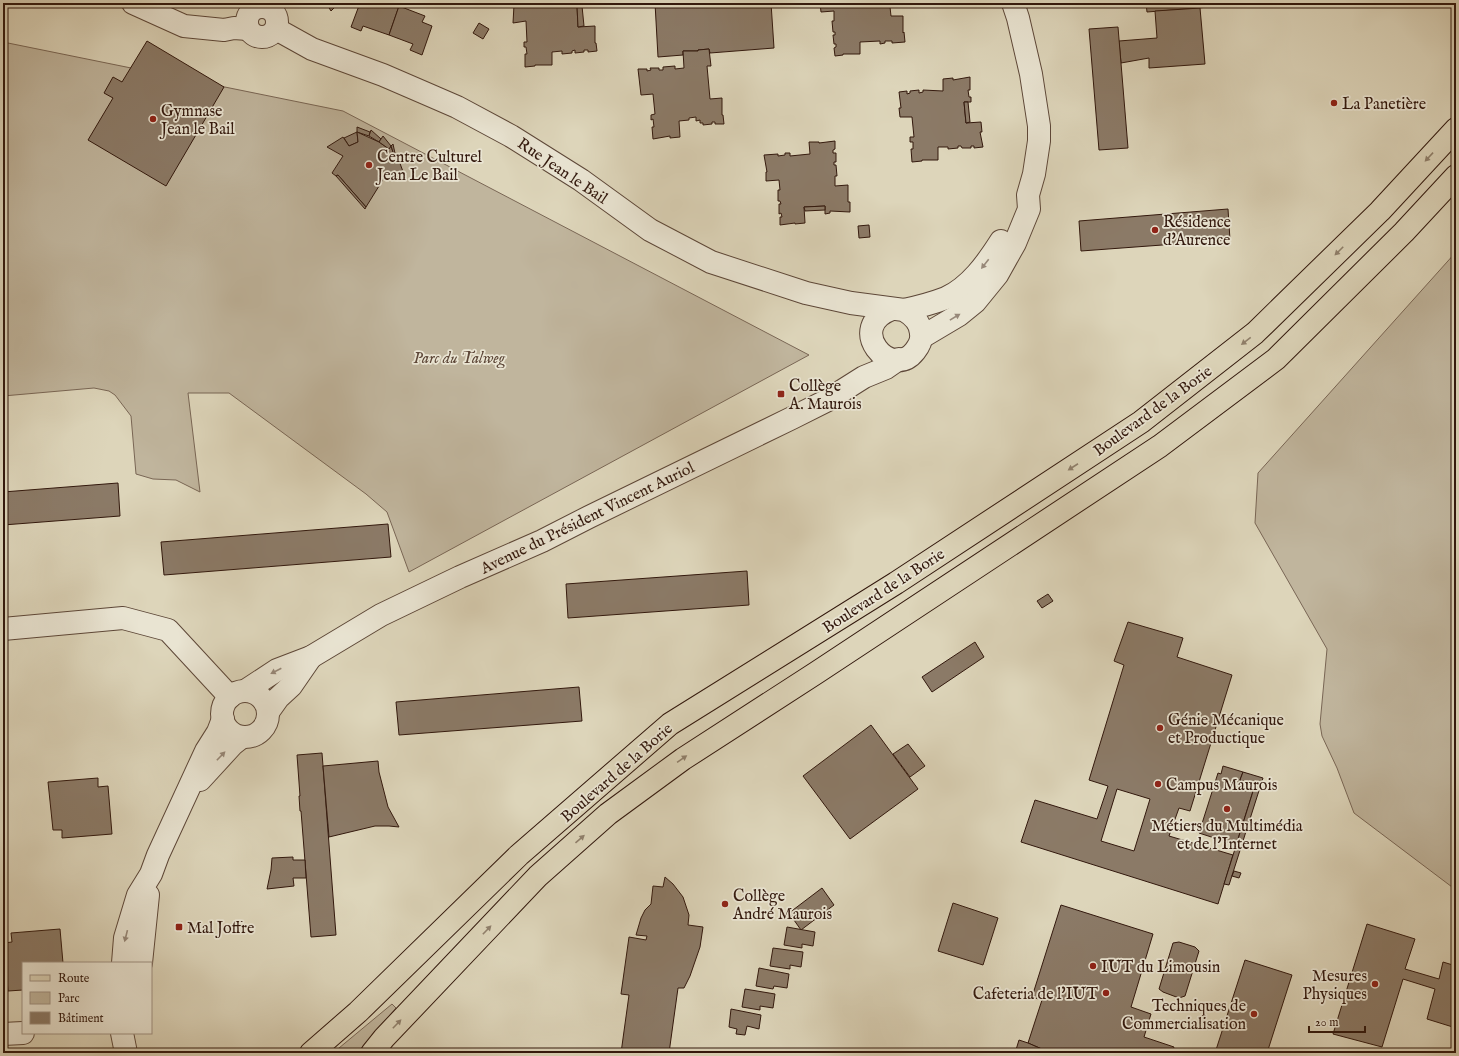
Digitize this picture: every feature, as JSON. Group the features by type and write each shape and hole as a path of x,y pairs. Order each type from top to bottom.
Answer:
{"main road":[{"name":"Boulevard de la Borie","path":"311,1053 358,1012 519,855 670,724 896,583 1141,422 1255,333 1380,211 1456,128"},
{"name":"Boulevard de la Borie","path":"372,1053 384,1038 538,876 608,814 683,758 816,673 1160,446 1270,363 1404,232 1456,176"}],"street":[{"path":"133,3 184,26 224,30 234,28 248,29"},
{"path":"922,337 959,315 975,302 997,275 1015,243 1028,209 1028,195 1034,174 1039,141 1039,126 1031,74 1013,3"},
{"path":"260,5 268,8 274,13 278,21 273,34 261,38 251,34 247,24 248,15 260,5"},
{"name":"Rue Jean le Bail","path":"276,29 312,49 383,75 457,107 511,136 581,180 650,230 711,262 806,293 851,303 898,310"},
{"path":"864,377 874,322 880,315 947,297 965,286 994,253 1018,206 1028,195"},
{"path":"851,303 872,338 878,352 884,357 891,359 906,358 913,354 919,346 922,337 921,328 912,314 898,310"},
{"name":"Avenue du Président Vincent Auriol","path":"237,694 277,670 311,657 381,615 460,577 542,541 588,517 792,418 826,401 864,377 886,368 899,359"},
{"path":"3,629 123,618 168,630 237,694"},
{"name":"Avenue du Président Vincent Auriol","path":"268,712 278,698 291,686 311,657"},
{"path":"252,692 258,694 263,699 268,712 265,726 259,732 251,736 242,737 230,731 223,719 222,711 225,703 237,694 252,692"},
{"path":"123,962 125,938 138,895 151,874 158,855 206,751 218,732 223,719"},
{"path":"186,795 218,760 242,737"},
{"path":"141,962 151,874"},
{"path":"3,1034 22,1033"}],"green space":[{"name":"Parc du Talweg","path":"3,42 343,111 809,355 409,572 387,512 366,494 229,393 188,393 200,492 176,480 153,479 136,474 131,416 115,395 109,391 94,388 3,396"},
{"path":"1456,252 1456,890 1354,813 1337,768 1322,736 1320,724 1327,649 1255,523 1258,473"},
{"path":"392,1004 396,1008 357,1053 333,1053"}],"building":[{"path":"326,3 339,3 331,11"},
{"path":"360,3 391,3 399,6 389,35 363,26 361,31 351,27"},
{"path":"512,3 584,3 584,5 577,6 578,27 595,26 595,43 597,51 588,52 588,50 584,50 584,52 575,53 575,50 572,51 572,53 562,54 562,51 552,52 552,65 535,65 525,67 525,54 527,54 526,47 524,47 524,42 527,42 526,21 513,23 514,5 512,5"},
{"path":"655,3 771,3 774,48 710,53 709,49 683,51 683,55 658,57"},
{"path":"820,3 892,3 892,7 890,7 891,16 903,16 903,33 904,32 905,42 892,43 892,41 885,41 885,43 880,44 880,41 860,42 860,54 843,54 835,56 834,48 836,47 836,44 834,44 833,35 835,35 835,32 833,32 832,21 834,21 834,11 821,12"},
{"path":"1146,3 1260,3 1147,12"},
{"path":"399,6 425,16 422,22 432,26 422,55 410,50 413,44 389,35"},
{"path":"577,6 582,6 584,26 578,27"},
{"path":"1200,8 1205,64 1149,68 1149,58 1121,63 1119,41 1157,38 1155,11"},
{"path":"479,23 489,29 483,39 473,33"},
{"path":"1118,27 1128,148 1099,150 1089,29"},
{"name":"Gymnase Jean le Bail","path":"147,41 224,87 166,186 88,140 113,98 104,93 113,77 122,82"},
{"path":"709,49 711,66 707,66 710,99 722,98 722,115 724,124 715,124 715,122 712,122 712,124 703,125 703,123 700,123 700,120 696,121 696,117 689,118 689,120 679,121 680,137 670,138 670,136 653,139 652,127 654,127 653,119 651,120 651,115 655,114 653,94 641,95 638,69 647,69 647,71 651,70 650,68 659,68 659,70 663,70 663,67 675,66 675,69 684,68 683,51"},
{"path":"970,77 970,90 968,90 969,97 971,97 971,102 964,102 966,123 981,122 982,132 980,132 983,147 974,148 974,146 971,146 971,148 962,148 961,146 958,146 958,148 948,149 948,147 938,147 938,160 922,160 912,162 911,149 913,149 913,142 910,142 910,137 914,137 912,117 900,117 899,108 901,108 899,92 907,91 907,94 910,93 910,91 919,90 919,93 923,92 923,90 943,91 943,79 953,78 953,80"},
{"path":"964,102 968,102 970,122 966,123"},
{"path":"357,127 370,132 369,136 357,132"},
{"path":"371,130 381,139 379,142 369,136"},
{"path":"357,132 358,142 349,146 344,138"},
{"name":"Centre Culturel Jean Le Bail","path":"357,132 379,142 389,149 391,146 395,158 398,158 405,177 398,178 398,176 384,178 366,207 338,175 336,176 332,173 343,156 327,147 343,137 349,146 358,142"},
{"path":"383,136 391,146 389,149 379,142"},
{"path":"835,141 835,149 833,150 833,153 836,153 836,162 834,162 834,165 836,165 837,176 835,176 835,186 848,185 848,202 850,202 850,212 830,211 830,213 825,214 825,206 804,207 805,223 780,225 780,217 782,217 781,213 779,214 779,204 781,204 780,201 778,201 778,190 780,190 779,180 766,181 767,172 764,155 778,154 778,156 785,155 785,153 790,153 790,156 810,154 809,142 819,143"},
{"path":"393,144 396,158 391,146"},
{"path":"338,175 366,207 365,209 336,176"},
{"path":"825,206 825,210 805,211 804,207"},
{"name":"Résidence d'Aurence","path":"1228,209 1230,240 1081,251 1079,221"},
{"path":"869,225 870,237 859,238 858,226"},
{"path":"118,483 120,516 3,525 3,492"},
{"path":"388,524 391,557 164,575 161,542"},
{"path":"747,571 749,605 568,618 566,584"},
{"path":"1048,594 1053,601 1042,608 1037,601"},
{"name":"Génie Mécanique et Productique","path":"1128,622 1183,638 1177,657 1232,675 1190,811 1179,808 1169,836 1233,855 1218,904 1021,842 1035,800 1097,819 1108,786 1089,780 1124,665 1114,661","holes":["1117,789 1150,799 1134,851 1101,841"]},
{"path":"975,642 984,657 932,692 922,677"},
{"path":"579,687 582,721 399,735 396,702"},
{"path":"871,725 918,789 850,839 803,776"},
{"path":"908,744 925,766 910,777 893,754"},
{"path":"322,753 336,935 311,937 300,811 297,755"},
{"path":"378,761 379,772 388,807 399,827 375,826 329,837 323,766"},
{"name":"Métiers du Multimédia et de l'Internet","path":"1223,766 1243,772 1240,780 1255,785 1236,845 1199,833 1218,773 1221,774"},
{"path":"1243,772 1263,778 1229,885 1224,884 1255,785 1240,780"},
{"path":"98,778 98,787 108,786 112,834 62,838 62,830 53,830 48,782"},
{"path":"293,857 293,860 305,860 306,878 293,878 294,886 267,889 272,858"},
{"path":"1234,871 1241,873 1239,878 1232,876"},
{"path":"665,877 673,884 683,897 689,915 688,925 703,927 700,947 690,976 684,988 678,988 669,1053 621,1053 629,995 621,994 629,937 646,940 647,936 636,935 641,918 645,910 651,904 653,886 663,887"},
{"path":"822,888 834,905 801,930 789,913"},
{"path":"953,903 998,918 983,965 938,951"},
{"name":"IUT du Limousin","path":"1061,905 1153,934 1131,1007 1151,1014 1144,1037 1174,1047 1172,1053 1051,1053 1028,1043 1042,1000 1032,997"},
{"name":"Mesures Physiques","path":"1367,924 1415,939 1405,969 1439,979 1443,962 1456,966 1456,1028 1427,1019 1435,989 1403,979 1382,1047 1333,1034"},
{"path":"787,927 815,932 813,946 802,944 802,948 784,945"},
{"path":"60,929 63,962 22,962 22,990 8,991 4,943 12,942 11,933"},
{"path":"1179,942 1195,947 1199,951 1185,996 1179,998 1159,989 1173,943"},
{"path":"773,948 803,952 801,967 790,965 790,969 770,966"},
{"name":"Techniques de Commercialisation","path":"1245,960 1292,975 1267,1053 1215,1053"},
{"path":"759,968 789,974 787,988 774,986 773,989 756,986"},
{"path":"745,989 775,994 773,1008 760,1006 760,1010 742,1007"},
{"path":"731,1009 761,1015 759,1029 747,1026 745,1035 736,1034 737,1029 729,1027"},
{"path":"1019,1040 1028,1043 1051,1053 1015,1053"}],"place":[{"name":"La Panetière","path":"1334,103"},
{"name":"Gymnase Jean le Bail","path":"153,119"},
{"name":"Centre Culturel Jean Le Bail","path":"369,165"},
{"name":"Résidence d'Aurence","path":"1155,230"},
{"name":"Collège A. Maurois","path":"781,394"},
{"name":"Génie Mécanique et Productique","path":"1160,728"},
{"name":"Campus Maurois","path":"1158,784"},
{"name":"Métiers du Multimédia et de l'Internet","path":"1227,809"},
{"name":"Collège André Maurois","path":"725,904"},
{"name":"Mal Joffre","path":"179,927"},
{"name":"IUT du Limousin","path":"1093,966"},
{"name":"Mesures Physiques","path":"1375,984"},
{"name":"Cafeteria de l'IUT","path":"1106,993"},
{"name":"Techniques de Commercialisation","path":"1254,1014"}]}
